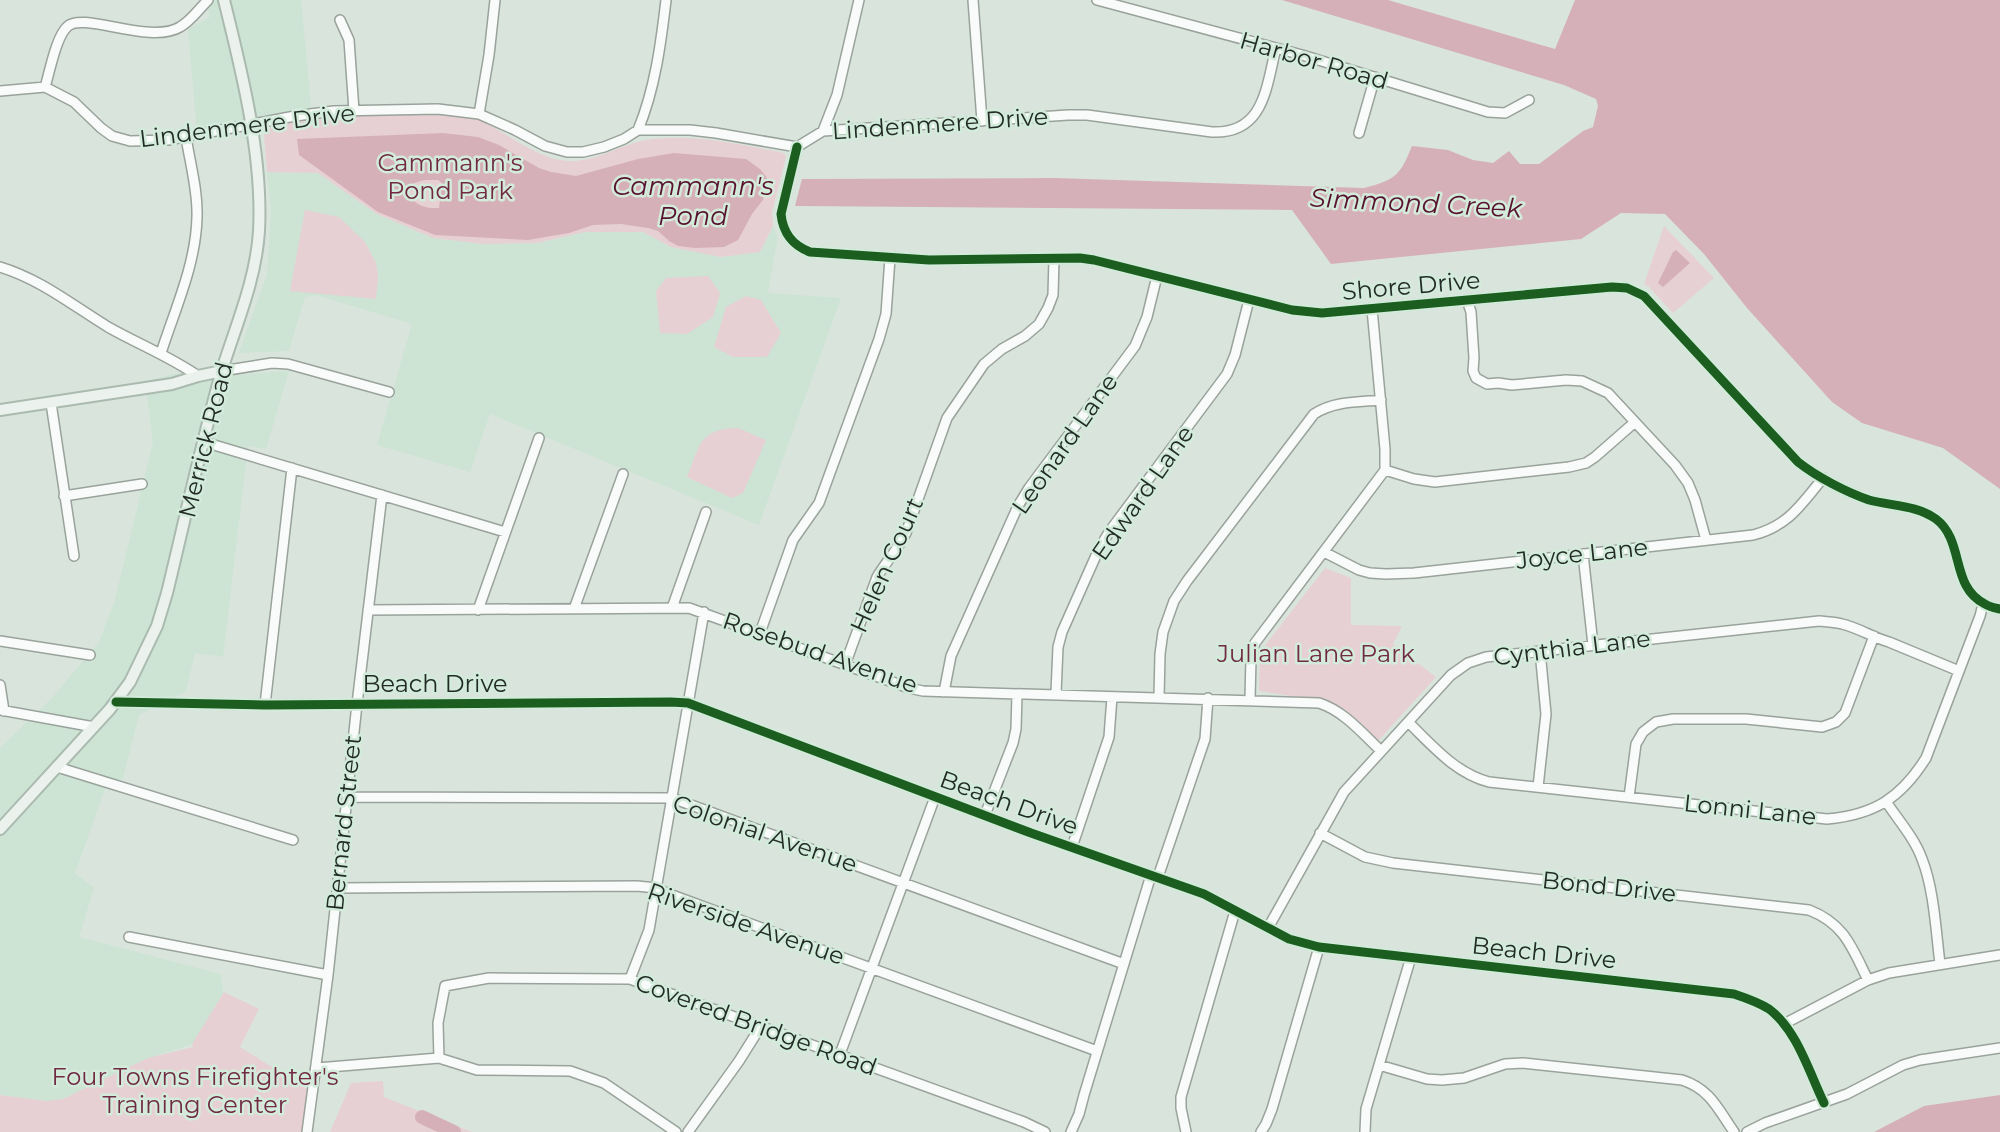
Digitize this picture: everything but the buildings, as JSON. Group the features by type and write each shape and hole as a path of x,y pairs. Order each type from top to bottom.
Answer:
{"main road":[{"name":"Merrick Road","path":"0,829 116,702 130,682 157,626 167,593 222,371 250,283 256,252 259,197 250,125 224,0"},
{"path":"0,410 172,384 222,371"}],"street":[{"path":"0,91 45,87 61,36 71,23 81,21 131,31 162,32 180,27 208,0"},
{"path":"479,114 495,0"},
{"path":"638,130 652,85 666,0"},
{"path":"823,131 837,96 859,0"},
{"path":"973,0 982,121"},
{"name":"Harbor Road","path":"1097,0 1276,48 1498,114 1510,111 1529,100"},
{"path":"340,20 349,40 354,111"},
{"name":"Lindenmere Drive","path":"45,87 74,102 101,128 117,138 130,141 149,142 186,137 295,116 354,111 438,109 479,114 545,146 567,152 583,152 604,147 638,130 690,130 797,147 823,131 1087,115 1212,132 1231,131 1247,123 1259,109 1276,48"},
{"path":"1359,132 1375,78"},
{"path":"161,353 196,240 197,205 186,137"},
{"name":"Shore Drive","path":"797,147 781,214 785,231 793,242 799,248 810,252 929,260 1094,260 1308,313 1612,286 1637,291 1798,462 1823,478 1866,499 1891,506 1914,508 1937,520 1951,535 1957,564 1964,581 1983,604"},
{"path":"760,633 793,540 819,503 879,339 886,314 890,258"},
{"name":"Helen Court","path":"845,664 877,577 906,533 947,418 984,364 1039,324 1052,295 1054,259"},
{"path":"0,267 29,278 110,328 176,361 198,376"},
{"name":"Leonard Lane","path":"944,692 951,656 1018,506 1135,346 1147,317 1157,276"},
{"name":"Edward Lane","path":"1056,693 1058,646 1062,632 1098,551 1227,374 1235,355 1249,300"},
{"path":"1467,300 1471,312 1474,358 1472,370 1476,378 1487,384 1512,385 1566,380 1588,383 1608,393 1675,465 1688,483 1706,540"},
{"path":"1250,699 1251,658 1255,643 1385,470 1372,309"},
{"path":"222,371 272,363 288,364 389,392"},
{"path":"1159,697 1163,632 1170,611 1187,581 1314,414 1337,404 1381,400"},
{"path":"51,403 74,556"},
{"path":"1385,470 1414,480 1435,482 1569,467 1586,463 1595,457 1635,422"},
{"path":"478,610 539,438"},
{"path":"204,442 505,532"},
{"path":"265,705 292,468"},
{"path":"575,609 623,474"},
{"name":"Joyce Lane","path":"1324,552 1359,570 1386,575 1753,536 1775,528 1795,513 1823,478"},
{"path":"64,496 142,484"},
{"name":"Bernard Street","path":"307,1132 328,975 382,495"},
{"path":"672,608 706,512"},
{"path":"1583,554 1593,645"},
{"path":"1983,604 2000,610"},
{"name":"Lonni Lane","path":"1408,722 1455,767 1489,782 1827,819 1867,812 1887,803 1909,782 1926,758 1983,604"},
{"name":"Rosebud Avenue","path":"368,610 689,608 909,688 944,692 1309,701 1327,706 1343,716 1381,751"},
{"path":"630,979 646,942 704,612"},
{"name":"Cynthia Lane","path":"1268,928 1344,792 1451,675 1468,663 1486,657 1819,621 1842,624 1959,671"},
{"path":"1629,797 1636,744 1643,732 1656,722 1672,719 1746,719 1822,727 1836,722 1845,713 1874,636"},
{"path":"0,641 90,655"},
{"path":"1538,787 1546,714 1540,651"},
{"path":"0,685 2,711 94,727"},
{"path":"985,815 1013,743 1017,694"},
{"path":"1072,847 1109,737 1112,697"},
{"path":"1071,1132 1154,876 1205,739 1208,698"},
{"name":"Beach Drive","path":"116,702 265,705 688,704 1204,894 1297,943 1734,994 1755,1001 1768,1008 1784,1024 1824,1103"},
{"path":"57,767 293,841"},
{"name":"Colonial Avenue","path":"347,797 672,798 1124,964"},
{"path":"840,1054 935,797"},
{"path":"1887,803 1923,862 1940,964"},
{"name":"Bond Drive","path":"1320,834 1365,857 1393,863 1809,910 1823,915 1840,929 1868,980"},
{"name":"Riverside Avenue","path":"337,888 656,888 1097,1051"},
{"path":"1186,1132 1181,1097 1235,911"},
{"path":"129,937 328,975"},
{"path":"1261,1132 1272,1109 1320,947"},
{"path":"1784,1024 1868,980 1889,973 2000,955"},
{"path":"1365,1132 1366,1109 1411,957"},
{"name":"Covered Bridge Road","path":"439,1058 438,1023 445,986 489,978 630,979 840,1054 1045,1132"},
{"path":"688,1132 761,1026"},
{"path":"1747,1132 1765,1122 1847,1094 1912,1063 2000,1048"},
{"path":"317,1068 439,1058 477,1070 556,1070 583,1074 604,1083 676,1132"},
{"path":"1379,1065 1427,1079 1442,1080 1464,1077 1505,1064 1523,1063 1682,1080 1705,1090 1734,1132"}],"shaded area":[{"path":"205,0 301,0 312,115 197,132 188,29 210,17"},
{"path":"267,172 318,173 377,214 433,238 484,244 537,243 585,232 643,232 671,247 721,257 760,252 773,226 778,237 768,293 841,298 759,525 490,414 470,472 377,445 412,324 316,295 305,297 289,351 239,353 267,274 271,209"},
{"path":"214,365 235,375 289,371 266,449 248,446 223,657 195,653 186,691 139,715 123,778 105,789 75,873 94,888 79,937 221,974 224,997 199,1042 148,1058 63,1099 46,1101 0,1095 0,748 51,699 99,642 114,603 153,443 145,381"}],"green space":[{"name":"Cammann's Pond","path":"432,111 464,114 536,152 560,160 584,160 641,141 669,138 716,141 784,153 786,157 772,212 773,226 760,252 721,257 671,247 643,232 585,232 537,243 484,244 433,238 377,214 318,173 267,172 263,123 294,117"},
{"path":"305,210 339,217 365,242 376,263 376,299 290,291"},
{"path":"1664,226 1714,278 1673,313 1644,284"},
{"path":"708,276 720,293 713,317 687,334 660,333 656,291 666,278"},
{"path":"746,296 761,300 781,333 767,357 733,357 714,347 726,307"},
{"path":"738,428 766,440 743,493 732,498 687,477 699,448 708,436 725,429"},
{"name":"Julian Lane Park","path":"1325,568 1351,578 1351,625 1402,626 1393,644 1436,677 1378,741 1332,702 1259,691 1260,652"},
{"name":"Four Towns Firefighter's Training Center","path":"224,992 259,1009 240,1047 310,1091 303,1132 0,1132 0,1095 46,1101 63,1099 148,1058 193,1047 192,1044"},
{"path":"383,1081 384,1097 472,1132 330,1132 351,1083"}],"water":[{"name":"Simmond Creek","path":"1282,0 1388,0 1555,49 1575,0 2000,0 2000,489 1943,448 1862,423 1832,402 1747,308 1704,254 1665,214 1621,213 1581,239 1331,264 1292,210 795,206 802,179 1055,178 1364,188 1395,175 1404,164 1412,146 1448,150 1473,160 1493,163 1509,151 1520,164 1539,164 1583,131 1593,127 1598,106 1596,99 1564,85"},
{"name":"Cammann's Pond","path":"443,133 478,137 499,145 539,168 576,176 638,159 674,153 746,159 768,179 763,200 738,240 724,247 678,246 658,231 621,224 593,225 569,233 528,240 435,235 378,212 299,155 297,139","holes":["438,180 442,183 439,208 420,205 406,192 416,183"]},
{"path":"1676,250 1690,263 1663,287 1658,283"},
{"path":"2000,1095 2000,1132 1874,1132 1924,1106"}],"waterway":[{"path":"422,1117 454,1132"}],"cycle path":[{"path":"797,147 781,214 790,238 810,252 929,260 1080,258 1292,310 1322,313 1612,287 1627,288 1644,296 1798,462 1823,479 1860,497 1912,508 1936,519 1951,539 1967,587 1985,604 2000,609"},
{"path":"116,702 265,705 688,703 1031,833 1204,894 1289,939 1319,947 1743,997 1769,1009 1787,1028 1824,1103"}],"park label":[{"name":"Cammann's Pond Park","path":"450,177"}]}
